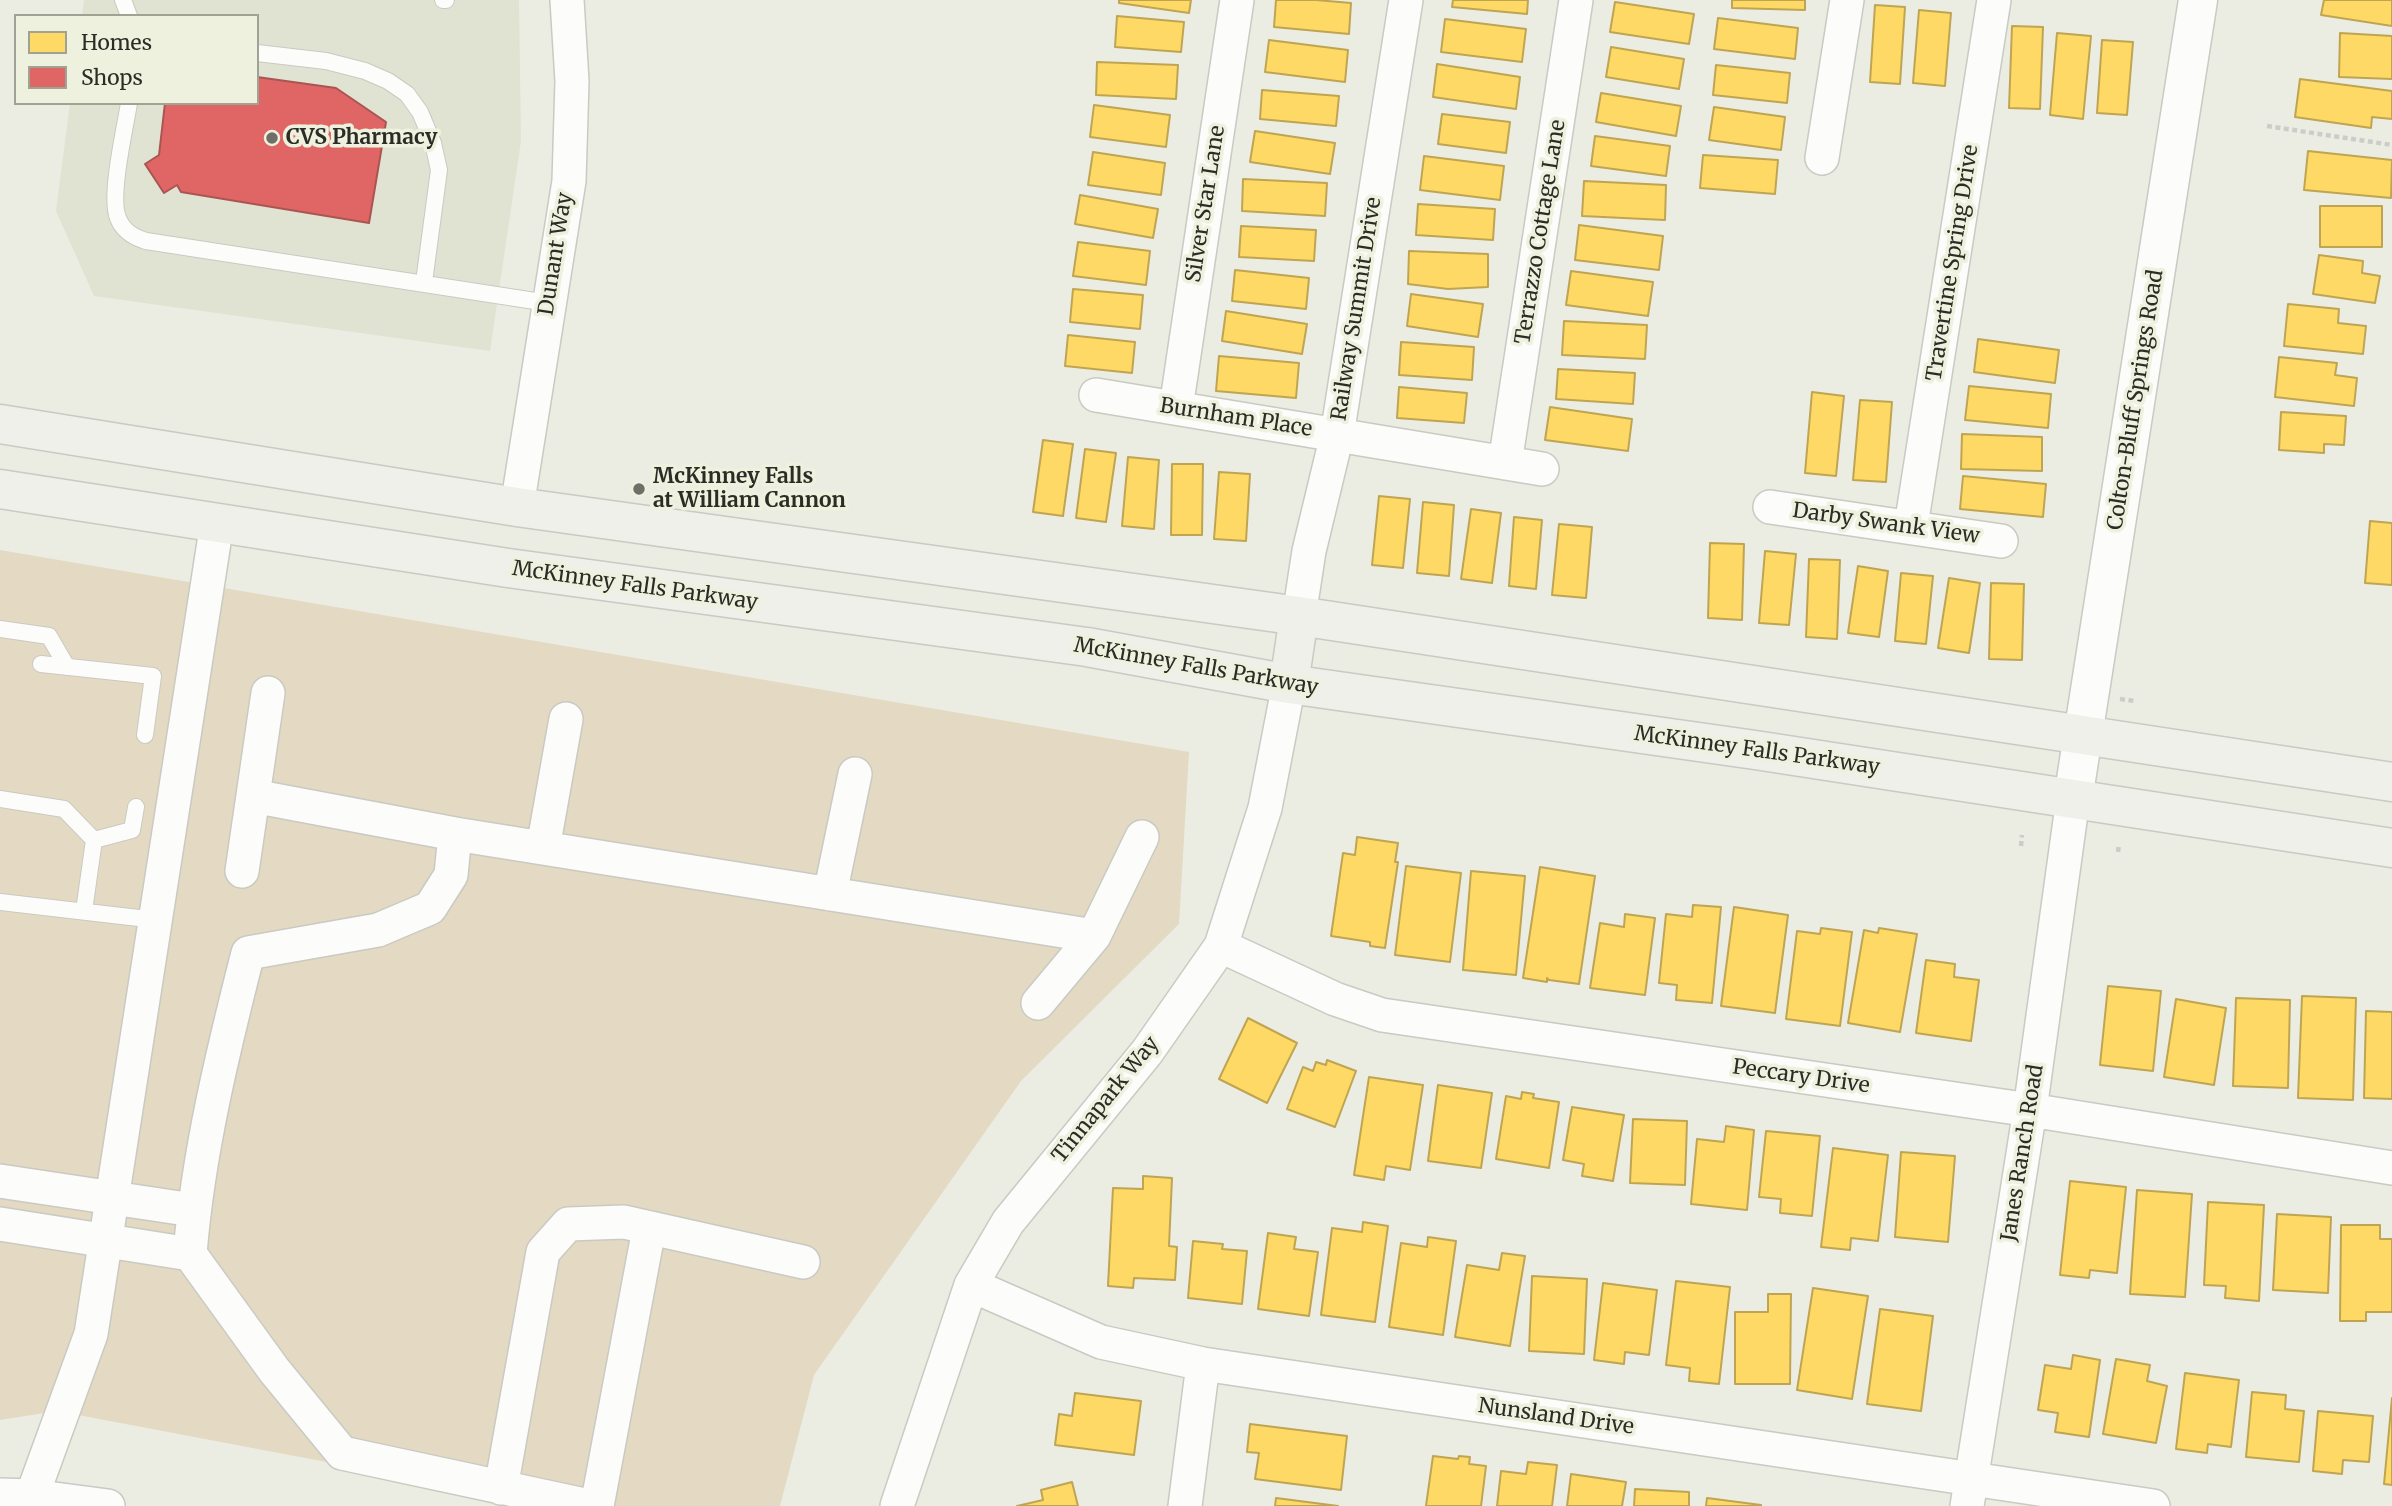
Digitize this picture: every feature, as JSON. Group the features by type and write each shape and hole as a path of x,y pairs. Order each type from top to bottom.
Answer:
{"main road":[{"path":"0,425 517,507 1299,616 2392,782"},
{"name":"McKinney Falls Parkway","path":"0,489 508,568 1087,647 1289,684 1755,750 2392,848"},
{"path":"1289,684 1299,616"}],"street":[{"name":"Dunant Way","path":"517,507 569,181 572,81 567,0"},
{"name":"Silver Star Lane","path":"1176,408 1237,0"},
{"name":"Railway Summit Drive","path":"1299,616 1309,551 1337,435 1406,0"},
{"name":"Terrazzo Cottage Lane","path":"1505,463 1576,0"},
{"path":"1822,158 1847,0"},
{"name":"Travertine Spring Drive","path":"1911,527 1994,0"},
{"name":"Colton-Bluff Springs Road","path":"2073,799 2198,0"},
{"name":"Burnham Place","path":"1096,395 1542,469"},
{"name":"Darby Swank View","path":"1770,507 2001,541"},
{"path":"33,1496 91,1334 217,523"},
{"name":"Tinnapark Way","path":"897,1506 971,1285 1008,1222 1147,1052 1221,946 1265,808 1289,684"},
{"path":"242,871 268,693"},
{"path":"543,848 566,719"},
{"path":"830,894 855,774"},
{"path":"253,796 455,834 1094,936"},
{"name":"Janes Ranch Road","path":"1969,1492 2030,1110 2073,799"},
{"path":"455,834 451,875 430,908 378,930 248,953 216,1091 193,1210 190,1254 274,1370 342,1454 589,1506"},
{"path":"1038,1003 1094,936 1142,837"},
{"name":"Peccary Drive","path":"1221,946 1335,999 1382,1015 2030,1110 2392,1168"},
{"path":"0,1181 193,1210"},
{"path":"501,1488 543,1252 568,1224 624,1222 803,1262"},
{"path":"0,1224 190,1254"},
{"path":"597,1506 649,1229"},
{"name":"Nunsland Drive","path":"971,1285 1101,1342 1203,1364 1969,1492 2153,1506"},
{"path":"1185,1506 1203,1364"},
{"path":"0,1495 33,1496 108,1506"}],"lane":[{"path":"259,53 326,61 365,71 408,94 433,143 439,170 424,282"},
{"path":"129,105 114,203 123,227 133,237 548,303"},
{"path":"0,629 49,636 67,667"},
{"path":"41,664 153,676 145,735"},
{"path":"0,799 64,809 94,840"},
{"path":"94,840 132,830 136,807"},
{"path":"84,911 94,840"},
{"path":"0,902 156,920"}],"path":[{"path":"2267,126 2392,145"},
{"path":"2021,846 2022,835"},
{"path":"2118,852 2119,844"}],"shaded area":[{"path":"84,0 519,0 521,141 490,351 94,296 56,211 70,105 259,105 259,14 82,14"},
{"path":"0,550 1189,752 1179,924 1021,1081 814,1375 780,1506 559,1506 57,1411 0,1420"}],"building: Homes":[{"path":"1119,0 1191,0 1189,13 1119,3"},
{"path":"1276,0 1351,3 1349,34 1274,27"},
{"path":"1453,0 1528,0 1527,14 1452,7"},
{"path":"1732,0 1805,0 1805,10 1732,8"},
{"path":"2324,0 2392,0 2392,26 2321,15"},
{"path":"1615,2 1694,14 1689,44 1610,32"},
{"path":"1875,5 1905,7 1900,84 1870,82"},
{"path":"1919,10 1951,13 1945,86 1913,83"},
{"path":"1117,16 1184,22 1181,52 1115,47"},
{"path":"1718,18 1798,28 1795,59 1714,49"},
{"path":"1445,19 1526,29 1522,62 1441,52"},
{"path":"2012,26 2043,27 2040,109 2009,108"},
{"path":"2057,33 2091,36 2083,119 2050,115"},
{"path":"2340,33 2392,36 2392,79 2339,77"},
{"path":"1269,40 1348,50 1345,82 1265,72"},
{"path":"2102,40 2133,42 2127,115 2097,113"},
{"path":"1611,47 1684,59 1679,89 1606,77"},
{"path":"1097,62 1178,65 1176,99 1096,95"},
{"path":"1437,64 1520,77 1516,109 1433,97"},
{"path":"1716,65 1790,73 1787,103 1713,95"},
{"path":"2300,79 2392,91 2392,119 2372,117 2371,128 2295,117"},
{"path":"1262,90 1339,96 1336,126 1260,119"},
{"path":"1601,93 1681,106 1676,136 1596,122"},
{"path":"1094,105 1170,115 1166,147 1090,137"},
{"path":"1714,107 1785,117 1781,150 1709,140"},
{"path":"1442,114 1510,122 1506,153 1438,144"},
{"path":"1255,131 1335,143 1330,174 1250,162"},
{"path":"1595,136 1670,146 1666,176 1591,166"},
{"path":"2308,151 2392,160 2391,198 2304,190"},
{"path":"1093,152 1165,163 1161,195 1088,185"},
{"path":"1703,155 1778,160 1775,194 1700,188"},
{"path":"1424,156 1504,166 1500,200 1420,190"},
{"path":"1243,179 1327,183 1325,216 1242,211"},
{"path":"1584,181 1666,185 1665,220 1582,216"},
{"path":"1080,195 1158,209 1153,238 1075,224"},
{"path":"1418,204 1495,209 1493,240 1416,235"},
{"path":"2320,206 2382,206 2382,247 2320,247"},
{"path":"1579,225 1663,236 1659,270 1575,260"},
{"path":"1241,226 1316,230 1314,261 1239,257"},
{"path":"1078,242 1150,251 1146,285 1073,276"},
{"path":"1409,251 1488,254 1488,287 1448,289 1408,284"},
{"path":"2319,255 2363,261 2362,273 2380,276 2375,303 2313,294"},
{"path":"1235,270 1309,278 1306,309 1232,301"},
{"path":"1571,271 1653,282 1648,316 1566,305"},
{"path":"1073,289 1143,295 1140,329 1070,322"},
{"path":"1411,294 1483,304 1478,337 1407,326"},
{"path":"2288,304 2339,309 2338,323 2366,326 2363,354 2284,346"},
{"path":"1226,311 1307,324 1302,354 1222,341"},
{"path":"1564,321 1647,325 1645,359 1562,355"},
{"path":"1068,335 1135,342 1132,373 1065,366"},
{"path":"1978,339 2059,350 2055,383 1974,372"},
{"path":"1401,342 1474,347 1472,380 1399,375"},
{"path":"1219,356 1299,363 1296,398 1216,391"},
{"path":"2279,357 2337,363 2335,375 2357,378 2354,406 2275,397"},
{"path":"1558,369 1635,373 1633,404 1556,399"},
{"path":"1969,386 2051,394 2048,428 1965,420"},
{"path":"1399,387 1467,393 1464,423 1397,418"},
{"path":"1812,392 1844,396 1836,476 1805,473"},
{"path":"1860,400 1892,402 1886,482 1853,480"},
{"path":"1550,407 1632,419 1628,451 1545,440"},
{"path":"2281,412 2346,416 2344,445 2324,444 2324,453 2279,450"},
{"path":"1962,434 2042,437 2042,471 1961,469"},
{"path":"1043,440 1073,444 1063,516 1033,512"},
{"path":"1085,449 1116,453 1106,522 1076,518"},
{"path":"1128,457 1159,460 1154,529 1122,526"},
{"path":"1172,464 1203,464 1202,535 1171,535"},
{"path":"1219,472 1250,474 1246,541 1214,539"},
{"path":"1963,476 2046,484 2043,517 1960,509"},
{"path":"1379,496 1410,499 1403,568 1372,565"},
{"path":"1423,502 1454,505 1449,576 1417,573"},
{"path":"1471,509 1501,513 1492,583 1461,579"},
{"path":"1514,517 1542,520 1536,589 1509,586"},
{"path":"2370,521 2392,523 2392,585 2365,583"},
{"path":"1559,524 1592,527 1586,598 1552,595"},
{"path":"1710,543 1744,544 1742,620 1708,618"},
{"path":"1765,551 1796,554 1789,625 1759,623"},
{"path":"1809,559 1840,560 1837,639 1806,637"},
{"path":"1858,566 1888,571 1879,637 1848,633"},
{"path":"1901,573 1933,576 1926,644 1895,641"},
{"path":"1949,578 1980,583 1969,653 1938,648"},
{"path":"1991,583 2024,584 2022,660 1989,659"},
{"path":"1357,837 1398,843 1395,862 1398,862 1385,948 1370,946 1370,942 1331,936 1343,853 1355,855"},
{"path":"1406,866 1461,873 1450,962 1395,955"},
{"path":"1540,867 1595,876 1579,984 1547,978 1547,982 1523,978"},
{"path":"1471,871 1525,876 1516,975 1463,970"},
{"path":"1693,905 1721,907 1712,1003 1676,1000 1677,985 1659,983 1666,914 1692,917"},
{"path":"1734,907 1788,915 1775,1013 1721,1006"},
{"path":"1625,914 1655,918 1645,995 1590,988 1600,923 1624,927"},
{"path":"1821,928 1852,932 1840,1026 1786,1019 1797,931 1820,934"},
{"path":"1879,928 1917,934 1900,1032 1848,1023 1864,930 1878,933"},
{"path":"1926,960 1955,964 1954,977 1979,980 1971,1041 1916,1033"},
{"path":"2108,986 2161,991 2153,1071 2100,1065"},
{"path":"2302,996 2356,998 2353,1100 2298,1098"},
{"path":"2236,998 2290,1000 2288,1088 2233,1086"},
{"path":"2176,999 2226,1008 2214,1085 2164,1077"},
{"path":"2366,1011 2392,1012 2392,1099 2364,1098"},
{"path":"1248,1018 1297,1043 1267,1103 1219,1079"},
{"path":"1327,1060 1356,1071 1335,1127 1287,1109 1303,1067 1313,1071 1316,1062 1326,1065"},
{"path":"1369,1077 1423,1085 1410,1170 1386,1166 1384,1180 1354,1175"},
{"path":"1438,1085 1492,1093 1481,1168 1428,1161"},
{"path":"1522,1092 1534,1094 1533,1098 1559,1102 1549,1168 1496,1159 1506,1096 1521,1099"},
{"path":"1572,1107 1624,1115 1613,1181 1582,1176 1584,1164 1563,1160"},
{"path":"1633,1119 1687,1121 1685,1185 1630,1183"},
{"path":"1726,1126 1754,1130 1747,1210 1691,1204 1697,1139 1724,1142"},
{"path":"1766,1131 1820,1136 1812,1216 1780,1213 1781,1199 1759,1197"},
{"path":"1833,1148 1888,1155 1878,1241 1851,1238 1850,1250 1821,1247"},
{"path":"1901,1152 1955,1156 1948,1242 1895,1237"},
{"path":"1143,1176 1172,1178 1169,1246 1177,1247 1175,1280 1134,1278 1133,1288 1108,1286 1113,1188 1143,1189"},
{"path":"2070,1181 2126,1187 2117,1273 2090,1270 2089,1278 2060,1275"},
{"path":"2137,1190 2192,1194 2185,1297 2130,1294"},
{"path":"2208,1202 2264,1205 2259,1301 2225,1298 2226,1286 2204,1285"},
{"path":"2277,1214 2331,1217 2328,1293 2273,1290"},
{"path":"1363,1222 1388,1226 1375,1322 1321,1315 1332,1228 1362,1232"},
{"path":"2341,1225 2380,1225 2380,1239 2392,1239 2392,1312 2366,1312 2366,1321 2340,1321"},
{"path":"1268,1233 1296,1237 1294,1249 1318,1252 1309,1316 1258,1309"},
{"path":"1428,1237 1456,1241 1443,1335 1389,1327 1401,1243 1427,1247"},
{"path":"1193,1241 1223,1244 1222,1249 1247,1251 1242,1304 1188,1298"},
{"path":"1502,1253 1525,1256 1510,1346 1455,1337 1467,1265 1499,1270"},
{"path":"1532,1276 1587,1279 1584,1354 1529,1351"},
{"path":"1676,1281 1730,1287 1719,1384 1689,1381 1690,1368 1666,1365"},
{"path":"1603,1283 1657,1290 1649,1355 1625,1352 1624,1364 1594,1360"},
{"path":"1813,1288 1868,1296 1852,1399 1797,1390"},
{"path":"1768,1294 1791,1294 1790,1384 1735,1384 1735,1312 1768,1312"},
{"path":"1880,1309 1933,1316 1921,1411 1867,1404"},
{"path":"2073,1355 2100,1360 2089,1437 2055,1432 2058,1413 2038,1410 2045,1365 2071,1369"},
{"path":"2116,1359 2150,1365 2147,1381 2167,1386 2156,1443 2103,1434"},
{"path":"2185,1373 2239,1380 2231,1447 2208,1444 2207,1453 2176,1449"},
{"path":"2252,1392 2286,1395 2285,1409 2304,1411 2299,1462 2246,1457"},
{"path":"1075,1393 1141,1401 1134,1455 1055,1445 1059,1414 1072,1416"},
{"path":"2392,1398 2392,1485 2384,1484"},
{"path":"2318,1411 2373,1416 2369,1462 2343,1460 2342,1474 2313,1471"},
{"path":"1250,1424 1347,1436 1341,1490 1255,1479 1259,1453 1247,1452"},
{"path":"1433,1456 1458,1459 1459,1456 1470,1457 1469,1464 1486,1466 1481,1506 1426,1506"},
{"path":"1528,1462 1557,1465 1552,1506 1497,1506 1501,1471 1526,1474"},
{"path":"1571,1474 1626,1482 1622,1506 1567,1506"},
{"path":"1072,1482 1078,1506 1017,1506 1043,1500 1041,1490"},
{"path":"1635,1489 1689,1492 1689,1506 1634,1506"},
{"path":"1276,1498 1338,1506 1275,1506"},
{"path":"1707,1498 1761,1505 1761,1506 1706,1506"}],"building: Shops":[{"name":"CVS Pharmacy","path":"259,77 336,88 386,122 369,223 181,192 177,185 164,193 145,164 159,155 165,105 259,105"}],"place":[{"name":"CVS Pharmacy","path":"272,138"},
{"name":"McKinney Falls at William Cannon","path":"639,489"}]}
